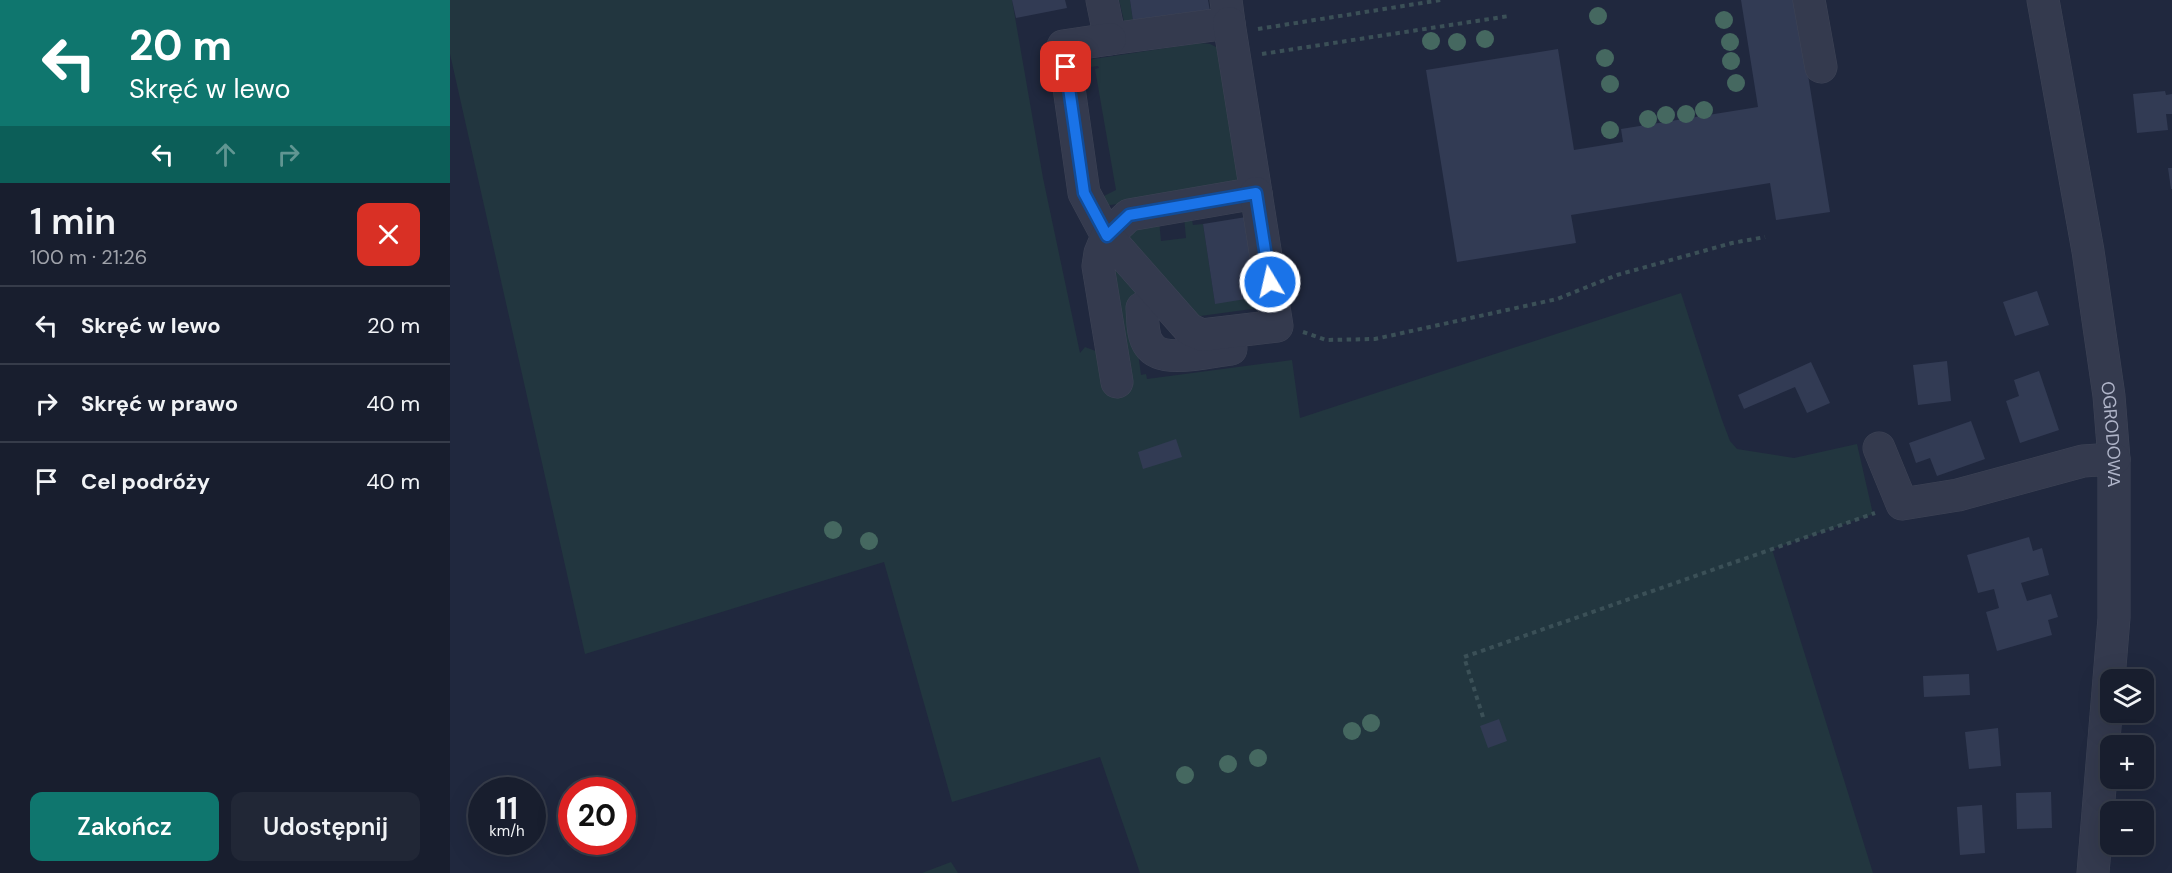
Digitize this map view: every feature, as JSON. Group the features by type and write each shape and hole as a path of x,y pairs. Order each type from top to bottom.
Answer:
{"street":[{"path":"1102,0 1110,39"},
{"path":"1809,0 1821,67"},
{"name":"OGRODOWA","path":"2043,0 2088,251 2109,396 2114,459 2114,618 2093,873"},
{"path":"1230,29 1256,193 1283,337 1195,333 1107,236 1084,193 1063,46 1110,39 1230,29"},
{"path":"1117,382 1098,266 1100,253 1107,236 1129,215 1256,193"},
{"path":"1142,308 1146,340 1149,346 1154,351 1167,356 1283,337"},
{"path":"1879,448 1902,504 1958,495 2083,461 2114,459"}],"path":[{"path":"1230,29 1440,0"},
{"path":"1230,29 1509,16"},
{"path":"1283,337 1292,325 1308,335 1326,340 1375,339 1557,299 1626,272 1732,243 1765,237"},
{"path":"1483,717 1464,657 1902,504"}],"shaded area":[{"path":"450,0 1012,0 1043,178 1080,353 1085,347 1101,353 1111,258 1155,305 1132,308 1141,375 1146,374 1147,379 1292,360 1300,418 1681,293 1722,420 1730,441 1737,449 1794,458 1857,444 1873,514 1772,549 1873,873 1140,873 1100,757 952,802 884,562 585,654 450,54"},
{"path":"1119,0 1130,0 1134,28 1125,25"},
{"path":"1200,43 1218,48 1240,185 1104,206 1102,197 1116,190 1095,69 1099,68 1098,66 1075,69 1080,61"},
{"path":"1191,216 1193,225 1203,224 1215,303 1258,297 1259,308 1193,317 1120,239 1131,230 1159,220 1161,241 1186,238 1184,217"},
{"path":"951,862 958,873 922,873"}],"building":[{"path":"1012,0 1065,0 1067,8 1016,18"},
{"path":"1130,0 1208,0 1211,17 1134,28"},
{"path":"1741,0 1796,0 1830,212 1776,220 1770,183 1571,215 1576,243 1457,262 1426,70 1558,49 1574,150 1623,142 1621,129 1758,107"},
{"path":"2165,91 2166,95 2172,94 2172,114 2166,114 2168,130 2137,133 2133,94"},
{"path":"2168,168 2172,168 2172,189 2171,189"},
{"path":"1246,217 1258,297 1215,304 1203,224"},
{"path":"2037,291 2049,325 2015,336 2003,302"},
{"path":"1947,361 1951,401 1918,405 1913,365"},
{"path":"1811,362 1830,403 1807,413 1795,387 1744,409 1738,395"},
{"path":"2039,371 2059,430 2020,443 2006,401 2019,396 2014,380"},
{"path":"1971,421 1985,459 1937,476 1930,458 1916,463 1909,443"},
{"path":"1176,439 1182,457 1143,469 1138,452"},
{"path":"2029,537 2033,551 2042,548 2049,575 2021,583 2027,601 2051,594 2058,617 2048,620 2052,635 1997,651 1986,612 1999,608 1994,589 1978,593 1967,555"},
{"path":"1969,674 1970,695 1924,697 1923,676"},
{"path":"1499,719 1507,741 1488,748 1480,726"},
{"path":"1998,728 2001,766 1969,769 1965,732"},
{"path":"2051,792 2052,828 2017,829 2016,793"},
{"path":"1982,805 1985,853 1960,855 1957,807"}],"route":[{"path":"1066,67 1084,193 1107,236 1129,215 1256,193 1270,282"}]}
